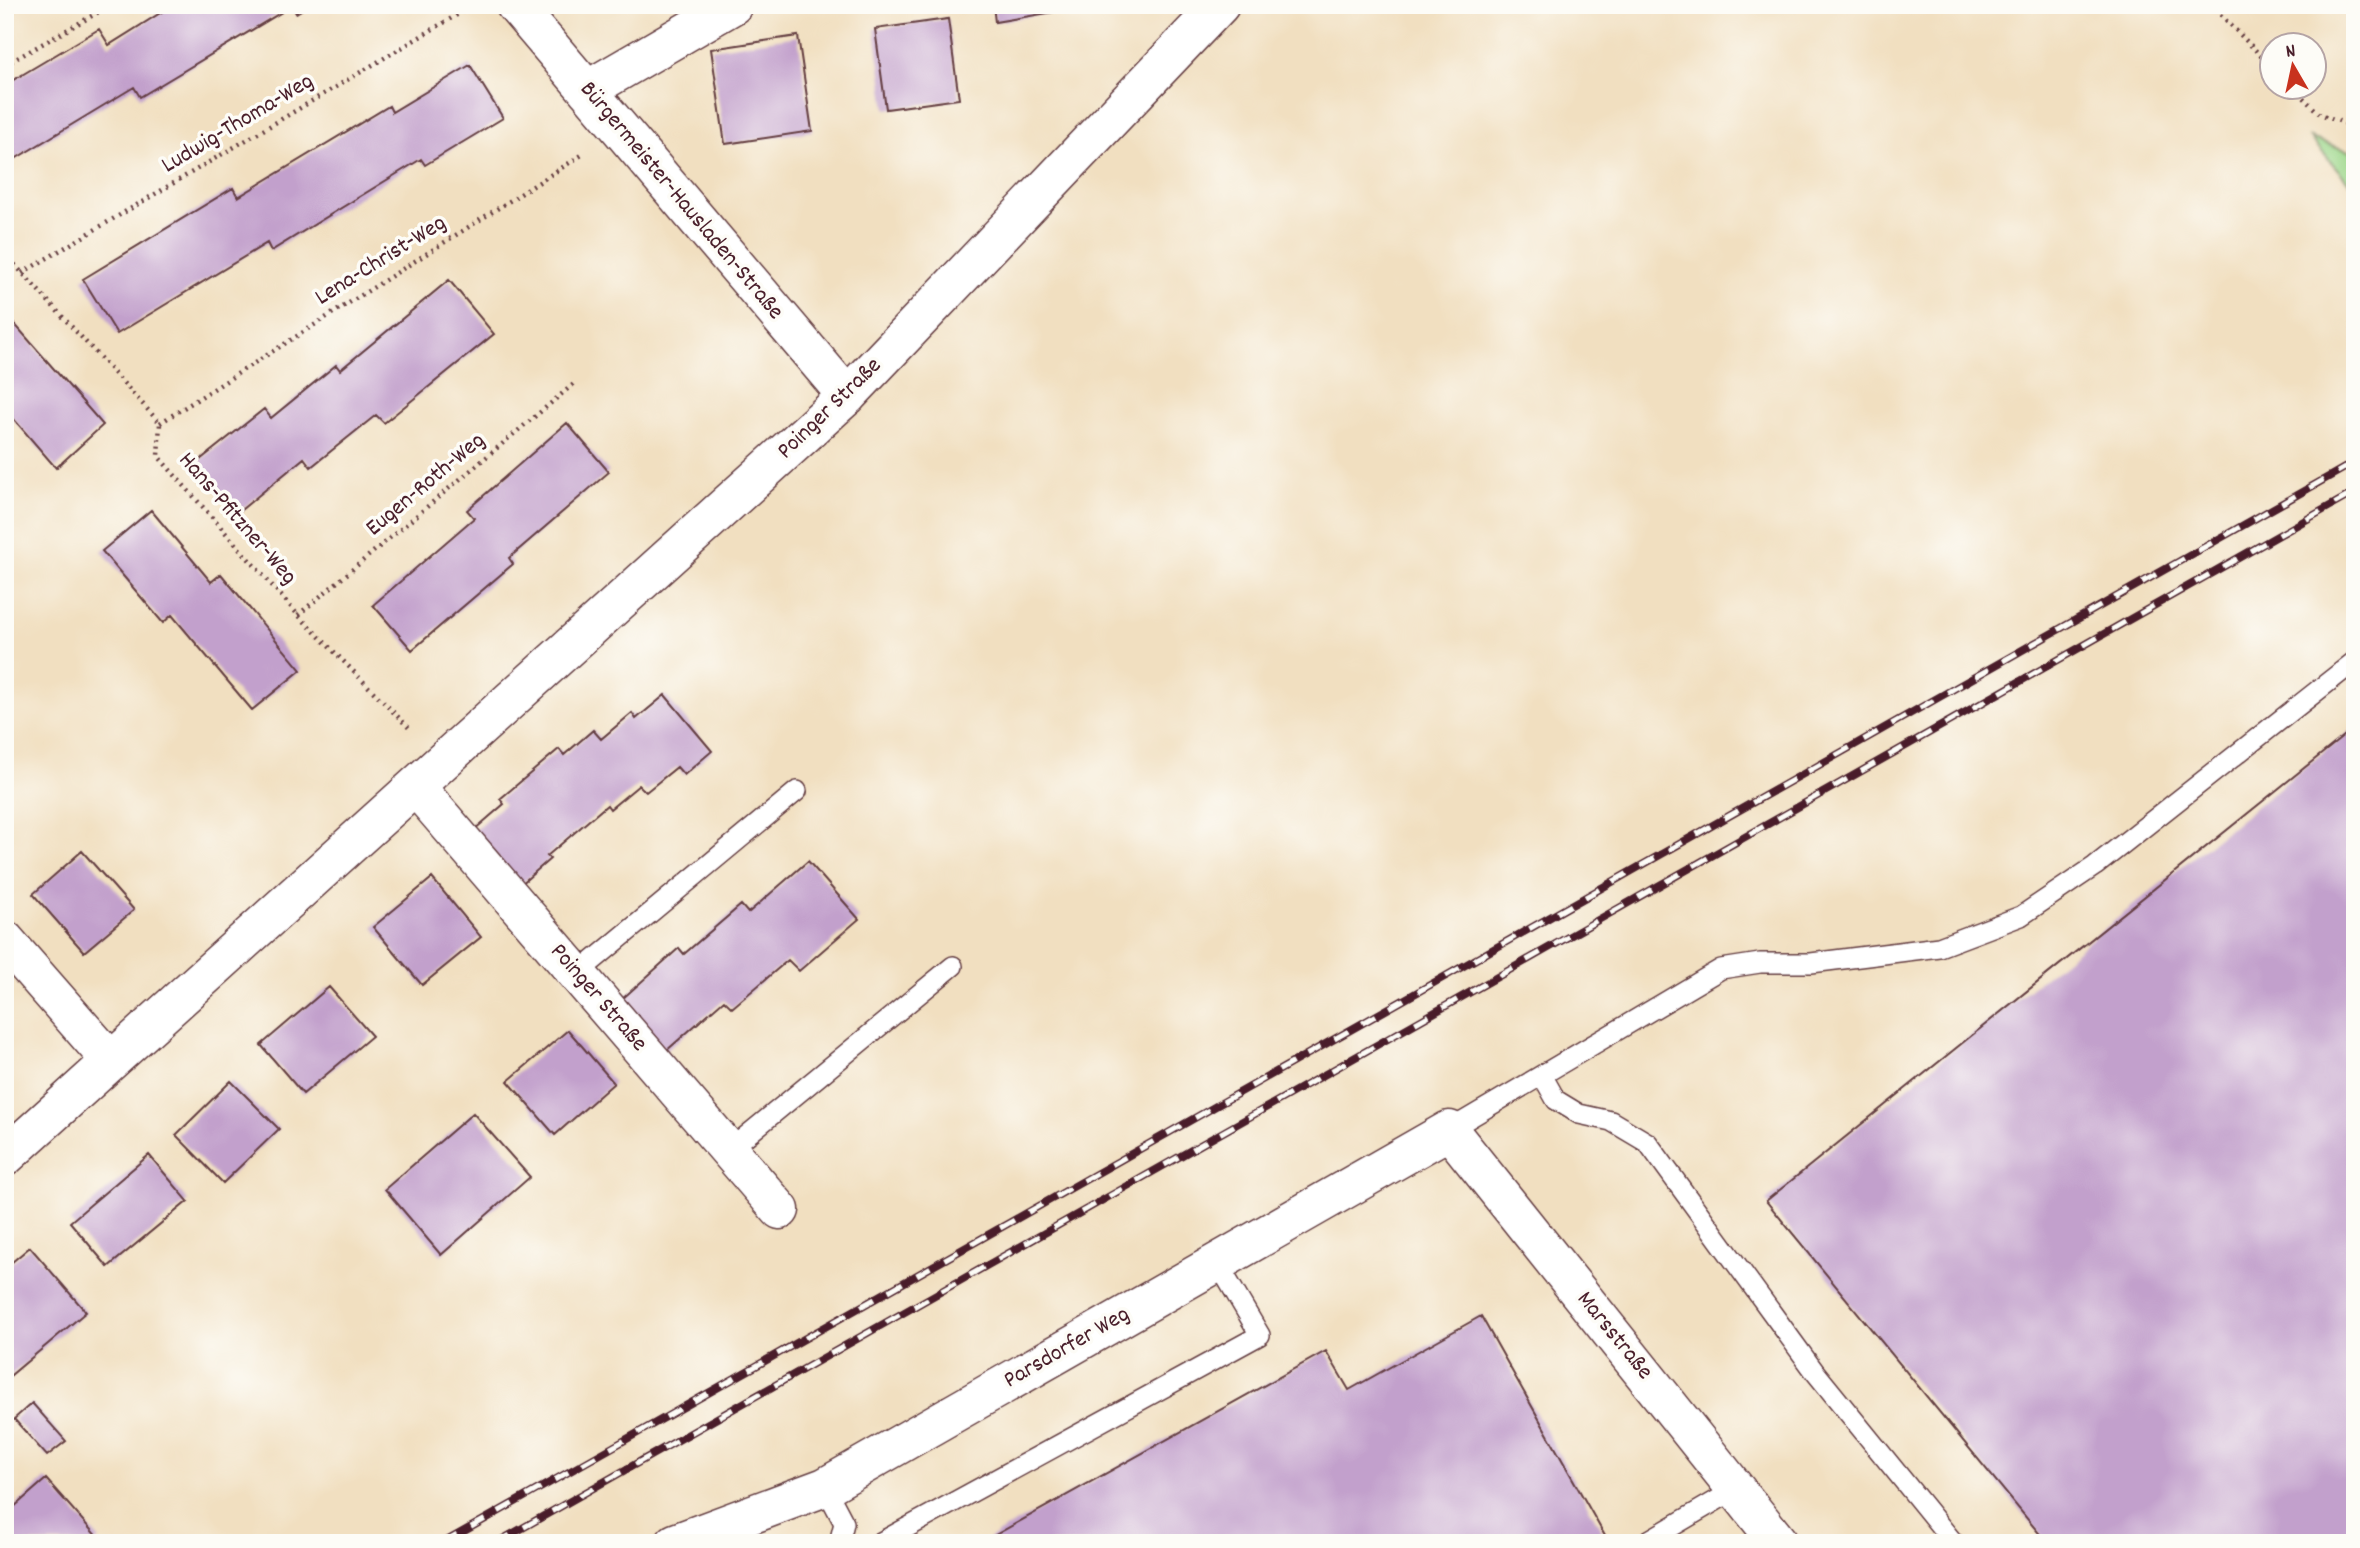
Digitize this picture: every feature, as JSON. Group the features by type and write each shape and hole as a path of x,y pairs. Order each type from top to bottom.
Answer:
{"street":[{"name":"Bürgermeister-Hausladen-Straße","path":"516,5 847,396"},
{"path":"587,90 733,5"},
{"name":"Poinger Straße","path":"5,1157 847,396 1220,5"},
{"name":"Poinger Straße","path":"429,775 577,974 780,1210"},
{"path":"5,940 110,1060"},
{"name":"Parsdorfer Weg","path":"675,1543 825,1487 1449,1130"},
{"name":"Marsstraße","path":"1449,1130 1779,1543"}],"lane":[{"path":"1449,1130 1721,969 1760,963 1811,963 1940,947 2021,916 2095,866 2355,661"},
{"path":"577,974 797,791"},
{"path":"729,1150 953,966"},
{"path":"1542,1075 1556,1100 1579,1114 1611,1121 1648,1143 1815,1372 1954,1543"},
{"path":"879,1543 1260,1335 1217,1262"},
{"path":"825,1487 844,1523 839,1543"},
{"path":"1644,1543 1736,1489"}],"path":[{"path":"5,65 111,5"},
{"name":"Ludwig-Thoma-Weg","path":"22,273 473,5"},
{"path":"2211,5 2258,52"},
{"path":"2308,102 2320,114 2355,127"},
{"name":"Lena-Christ-Weg","path":"160,422 621,130"},
{"path":"5,254 160,422"},
{"name":"Eugen-Roth-Weg","path":"298,615 576,382"},
{"name":"Hans-Pfitzner-Weg","path":"160,422 158,456 298,615 429,775"}],"green space":[{"path":"2310,138 2355,153 2355,189"}],"building":[{"path":"173,5 309,5 296,13 292,6 140,97 134,87 5,165 5,85 99,29 109,45"},
{"path":"993,5 1071,5 1072,9 995,22"},
{"path":"948,19 959,99 886,109 875,29"},
{"path":"798,36 812,131 725,144 711,49"},
{"path":"470,65 503,118 425,165 421,159 271,251 267,243 117,334 83,279 233,188 238,197 389,106 392,112"},
{"path":"449,280 494,334 384,423 376,415 311,467 304,458 236,514 195,464 264,409 271,418 336,365 340,370"},
{"path":"5,313 103,425 56,468 5,409"},
{"path":"567,423 609,472 509,558 513,564 412,650 373,605 474,518 467,510"},
{"path":"151,510 211,582 221,574 301,670 252,710 172,615 163,623 102,551"},
{"path":"665,695 712,751 684,775 677,767 646,792 639,785 610,809 607,805 547,856 550,859 520,885 474,830 504,804 500,799 559,749 564,755 593,730 601,739 632,713 636,719"},
{"path":"2355,727 2355,1543 2047,1543 1766,1201"},
{"path":"82,851 134,910 84,952 33,894"},
{"path":"808,861 859,919 799,971 788,960 732,1008 724,1000 666,1051 621,1000 679,948 684,954 741,905 748,913"},
{"path":"432,878 481,937 422,985 373,927"},
{"path":"329,987 372,1036 303,1094 261,1045"},
{"path":"568,1030 614,1083 555,1135 508,1081"},
{"path":"231,1081 279,1129 223,1183 176,1135"},
{"path":"473,1113 530,1177 441,1255 385,1189"},
{"path":"149,1155 188,1201 108,1267 70,1222"},
{"path":"30,1247 86,1312 5,1380 5,1268"},
{"path":"1481,1316 1605,1536 1593,1543 981,1543 1326,1351 1349,1390"},
{"path":"32,1403 66,1441 47,1456 14,1419"},
{"path":"46,1479 99,1539 95,1543 5,1543 5,1515"}],"railway":[{"path":"443,1543 2355,462"},
{"path":"496,1543 2355,492"}]}
